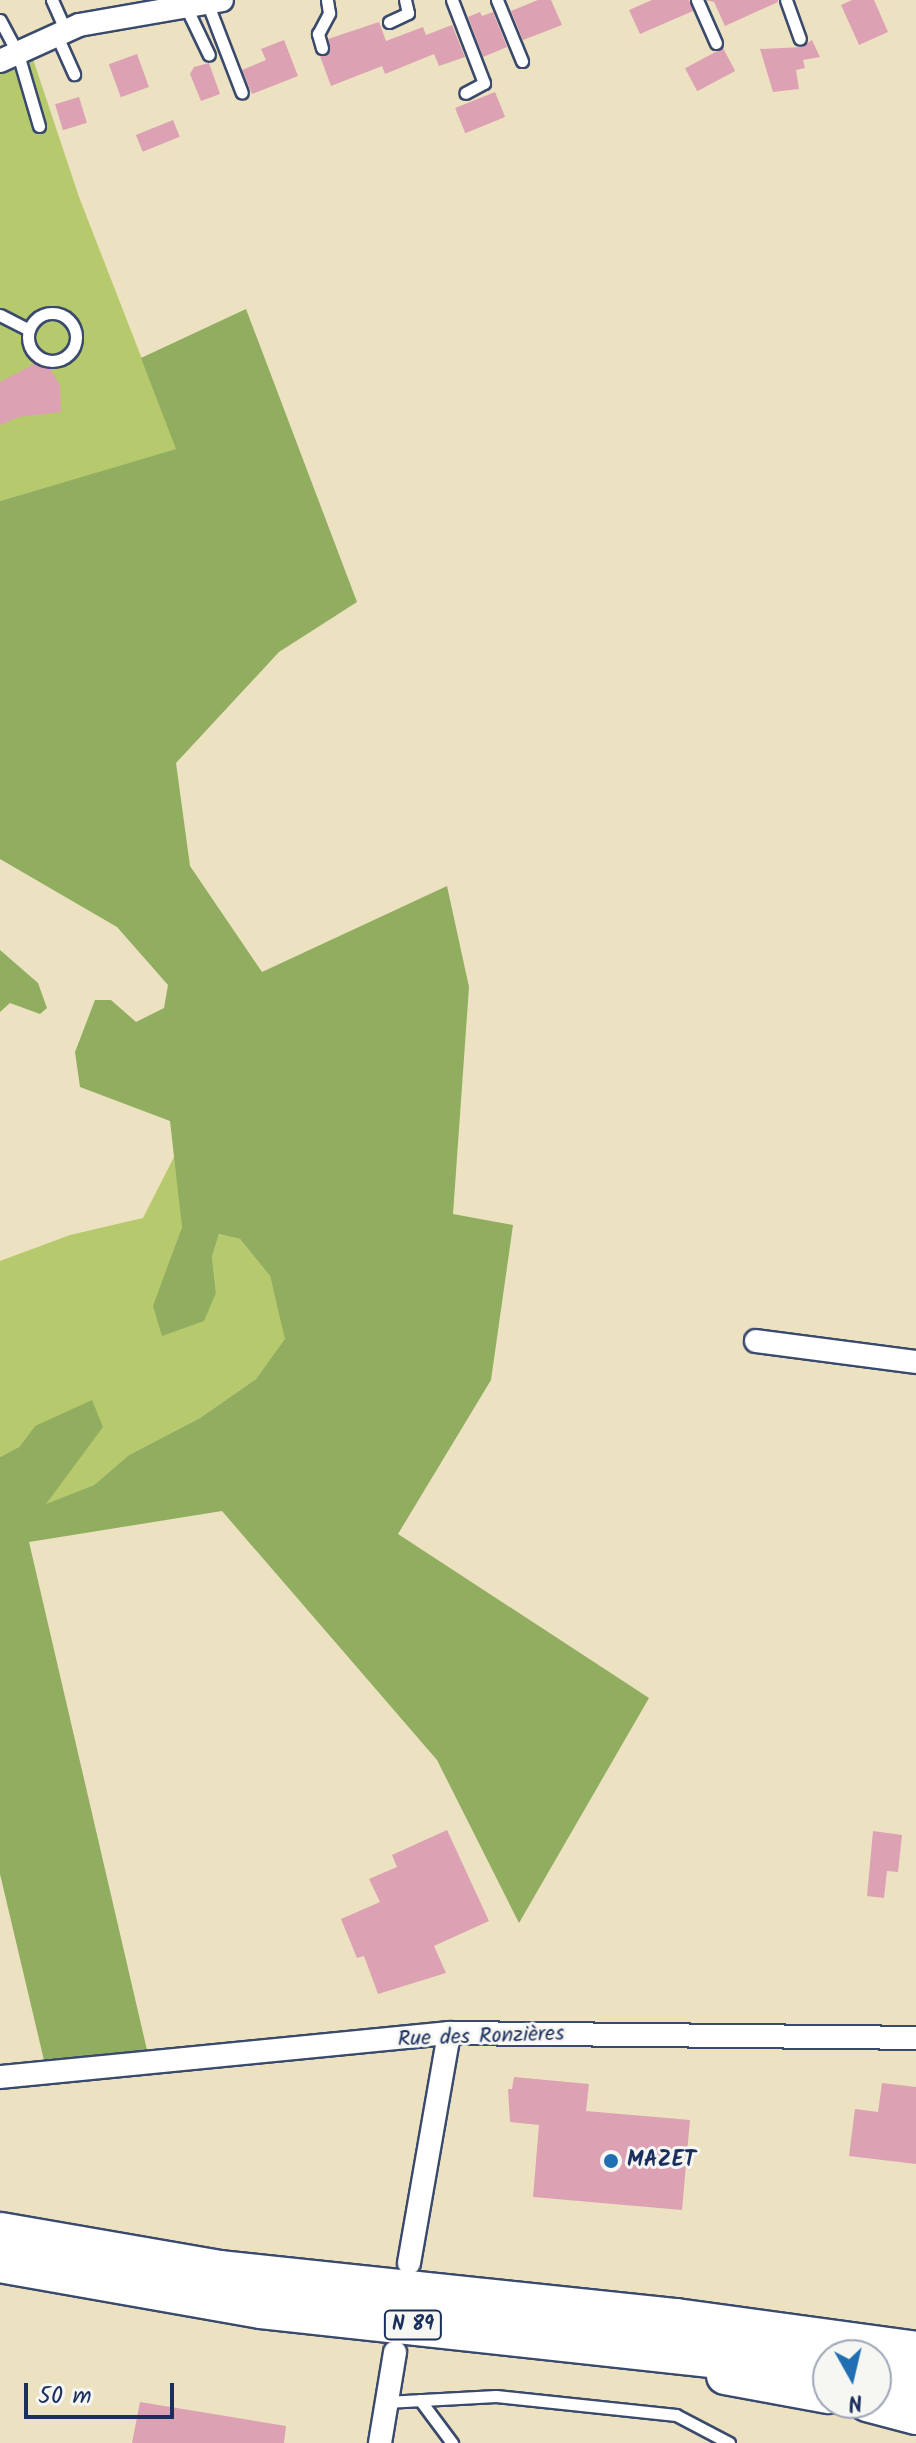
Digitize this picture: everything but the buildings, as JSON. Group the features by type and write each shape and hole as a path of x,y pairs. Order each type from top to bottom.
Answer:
{"highway":[{"name":"N 89","path":"0,2233 219,2271 676,2319 916,2352"},
{"name":"N 89","path":"0,2262 246,2306 812,2368"},
{"path":"456,2330 516,2350 674,2368 812,2392"},
{"path":"892,2379 916,2383"},
{"path":"892,2410 916,2416"}],"street":[{"path":"6,56 62,34 186,2"},
{"path":"756,1341 916,1362"},
{"path":"409,2263 449,2033"},
{"name":"Rue des Ronzières","path":"0,2077 449,2033 916,2038"},
{"path":"380,2443 395,2352"}],"lane":[{"path":"52,0 74,74"},
{"path":"322,48 318,34 329,13 327,0"},
{"path":"389,22 408,13 405,0"},
{"path":"452,0 484,83 465,93"},
{"path":"497,0 522,61"},
{"path":"697,0 716,43"},
{"path":"786,0 800,39"},
{"path":"186,2 209,55"},
{"path":"186,2 242,93"},
{"path":"0,20 6,56 39,126"},
{"path":"48,313 65,317 75,330 75,347 55,363 28,346 28,329 48,313"},
{"path":"0,315 28,329"},
{"path":"386,2402 496,2396 676,2415 729,2443"},
{"path":"420,2400 452,2443"}],"green space":[{"path":"33,59 79,197 177,449 0,501 0,72"},
{"path":"246,309 357,602 279,652 176,763 190,866 262,972 447,886 469,987 453,1214 513,1225 491,1380 398,1534 649,1698 519,1923 437,1760 222,1511 29,1542 150,2063 47,2073 0,1874 0,1457 19,1447 35,1426 92,1400 103,1427 46,1504 94,1485 129,1455 200,1418 256,1379 285,1339 270,1276 240,1239 219,1234 212,1257 216,1293 204,1321 162,1336 153,1306 182,1227 170,1121 80,1087 75,1052 95,1000 111,1000 136,1022 164,1008 168,985 117,927 0,859 0,501 176,449 141,358"},
{"path":"0,950 38,983 47,1008 40,1014 10,1003 0,1012"},
{"path":"176,1153 182,1227 154,1306 216,1293 212,1257 219,1234 240,1239 270,1276 286,1339 256,1379 200,1418 129,1455 94,1485 45,1505 69,1468 35,1426 19,1447 0,1457 0,1261 70,1235 143,1218"}],"place":[{"name":"MAZET","path":"611,2161"}]}
